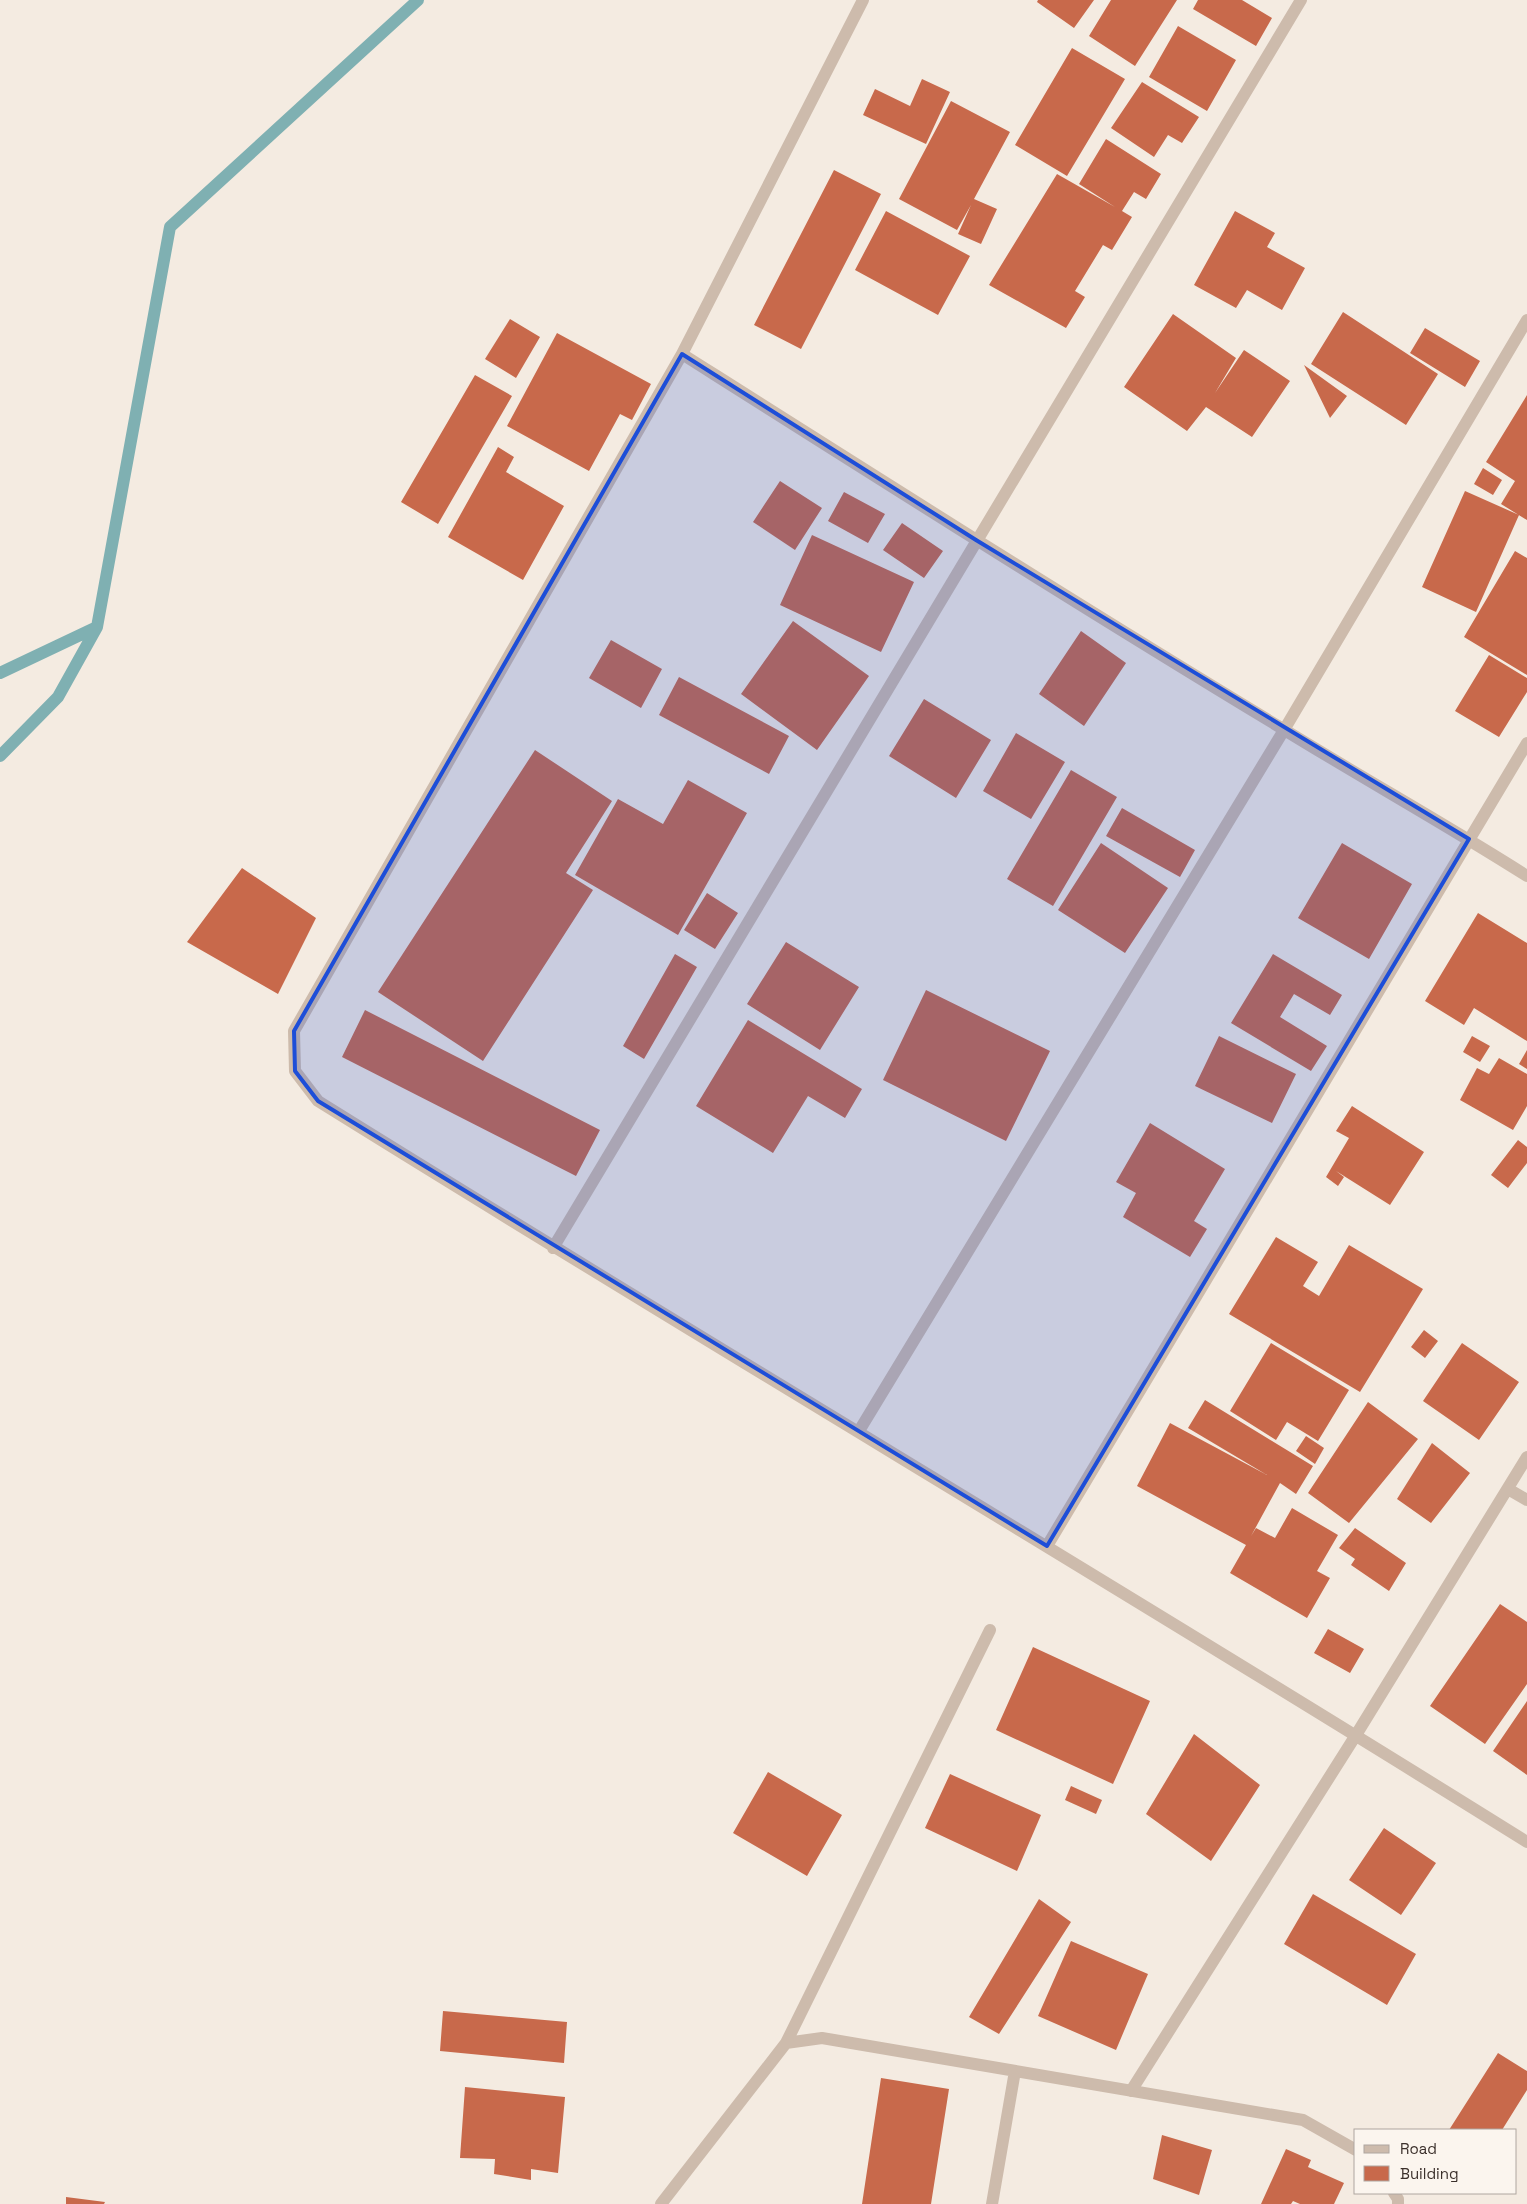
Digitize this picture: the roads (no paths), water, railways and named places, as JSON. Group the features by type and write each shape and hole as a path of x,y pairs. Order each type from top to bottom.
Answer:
{"street":[{"path":"863,0 682,354 294,1031 295,1071 318,1101 553,1248 860,1431 1527,1842"},
{"path":"553,1248 1301,0"},
{"path":"860,1431 1284,730 1527,320"},
{"path":"682,354 976,540 1284,730 1469,839 1527,876"},
{"path":"1047,1546 1527,743"},
{"path":"1131,2091 1356,1735 1527,1457"},
{"path":"1508,1488 1527,1500"},
{"path":"661,2204 786,2043 990,1630"},
{"path":"786,2043 822,2038 1303,2120 1354,2149"},
{"path":"992,2204 1016,2071"}],"waterway":[{"path":"0,673 97,627 170,227 418,0"},
{"path":"0,756 58,697 97,627"}]}
